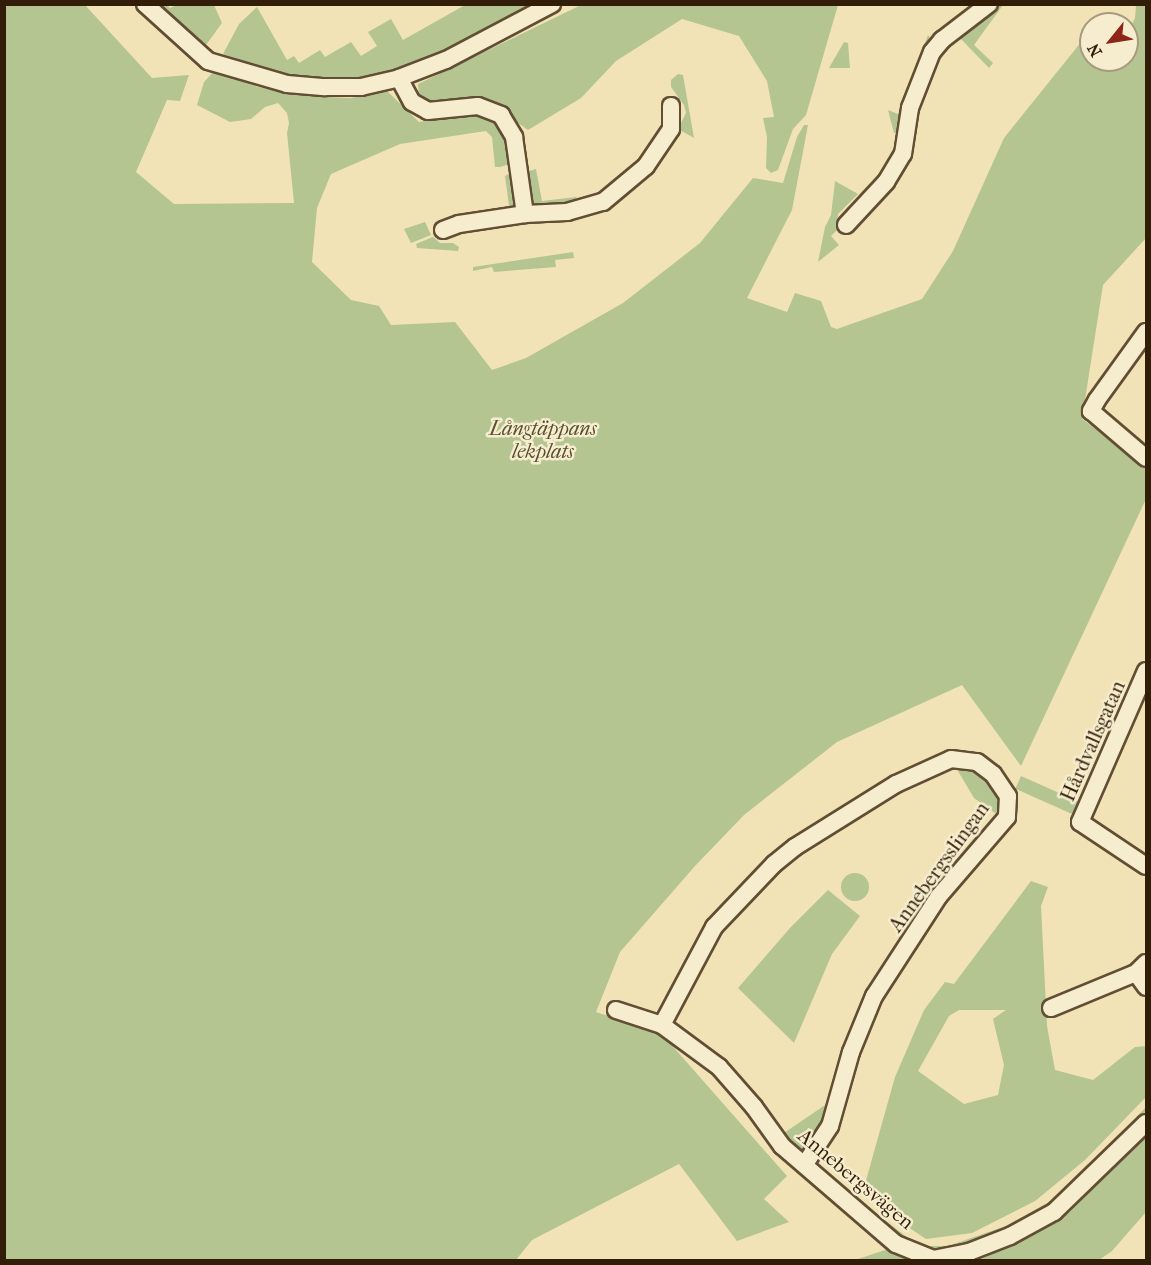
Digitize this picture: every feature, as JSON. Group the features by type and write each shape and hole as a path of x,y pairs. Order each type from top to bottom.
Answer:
{"street":[{"path":"145,4 208,61 287,84 325,87 361,87 399,78 446,60 552,4"},
{"path":"846,225 886,182 903,154 910,108 932,52 942,40 988,4"},
{"path":"399,78 412,102 428,111 478,106 501,115 514,137 525,214"},
{"path":"444,230 459,224 525,214 567,212 603,201 628,183 646,166 671,129 671,106"},
{"path":"1146,332 1096,400 1091,411 1146,458"},
{"name":"Hårdvallsgatan","path":"1146,671 1080,822 1146,866"},
{"name":"Annebergsslingan","path":"662,1025 694,959 714,927 774,864 795,847 896,784 951,759 977,762 993,774 1008,796 1007,818 939,896 874,996 851,1052 830,1126 805,1164"},
{"path":"1051,1008 1141,968 1146,987"},
{"name":"Annebergsvägen","path":"616,1010 662,1025 728,1076 782,1146 896,1244 933,1259 969,1252 1010,1236 1054,1212 1146,1123"}],"green space":[{"name":"Långtäppans lekplats","path":"5,5 85,5 152,78 189,75 180,101 167,100 136,172 174,204 294,203 287,113 278,103 265,107 251,119 230,122 197,105 204,82 215,70 258,87 306,96 351,98 387,91 419,122 476,111 500,121 513,163 495,167 492,137 486,131 400,144 331,174 317,208 312,262 351,300 379,306 391,325 455,322 492,370 526,358 623,303 700,243 753,178 783,183 797,137 804,125 808,125 792,210 747,298 787,312 795,293 821,301 831,327 837,329 922,299 953,251 1004,138 1079,45 1079,72 1139,72 1139,12 1135,12 1136,5 1146,5 1146,238 1103,285 1082,419 1146,466 1146,499 1021,766 962,685 837,742 744,815 695,866 620,952 596,1012 661,1033 787,1176 764,1199 789,1222 737,1241 679,1164 532,1240 516,1260 5,1260"},
{"path":"155,5 167,5 170,8 177,5 214,5 222,23 206,45"},
{"path":"465,5 534,5 446,53 408,69 347,81 291,79 223,54 239,24 257,7 287,60 294,56 299,63 320,50 325,57 351,42 361,56 377,46 368,32 391,19 403,40"},
{"path":"581,5 838,5 806,115 793,129 778,170 771,173 766,168 767,137 763,118 774,117 767,81 739,36 682,19 616,61 581,98 528,130 506,114 420,109 418,84"},
{"path":"997,5 1003,5 974,45 993,63 989,68 959,37 952,44 954,36"},
{"path":"928,35 933,42 900,133 894,133 888,110 898,114"},
{"path":"844,42 848,43 850,68 829,68"},
{"path":"678,74 683,75 694,138 678,129 686,113 684,105 671,87 671,80"},
{"path":"536,169 542,201 576,197 579,204 530,208 525,172"},
{"path":"514,171 519,207 510,213 505,176"},
{"path":"835,181 858,194 838,214 837,230 831,236 839,245 818,262 825,227 831,215"},
{"path":"425,222 431,235 411,243 404,229"},
{"path":"433,237 440,243 453,243 459,247 458,251 417,248 416,244"},
{"path":"573,252 574,258 555,260 556,267 494,272 492,267 473,271 473,267"},
{"path":"955,766 978,771 993,781 1002,796 1002,818 974,798"},
{"path":"1021,776 1082,803 1077,816 1015,789"},
{"path":"855,873 865,877 869,887 865,897 855,901 845,897 841,887 845,877"},
{"path":"1031,881 1048,887 1041,906 1047,1026 1055,1070 1093,1080 1135,1047 1146,1046 1146,1097 1085,1160 1035,1201 972,1233 926,1239 890,1215 863,1191 895,1077 924,1010 945,982 954,984","holes":["959,1010 1006,1010 993,1019 1004,1065 998,1095 964,1104 918,1071 949,1016"]},
{"path":"828,890 860,916 832,954 794,1043 738,988 790,928"},
{"path":"831,1101 833,1104 809,1149 793,1150 781,1135"},
{"path":"1146,1107 1146,1115 1081,1182 1051,1206 1008,1231 949,1251 928,1251 905,1242 883,1224 886,1221 908,1238 929,1246 948,1246 1006,1226 1049,1202 1078,1178"},
{"path":"1146,1135 1146,1212 1112,1251 1099,1260 980,1260 1069,1213"},
{"path":"888,1249 915,1260 855,1260"}]}
